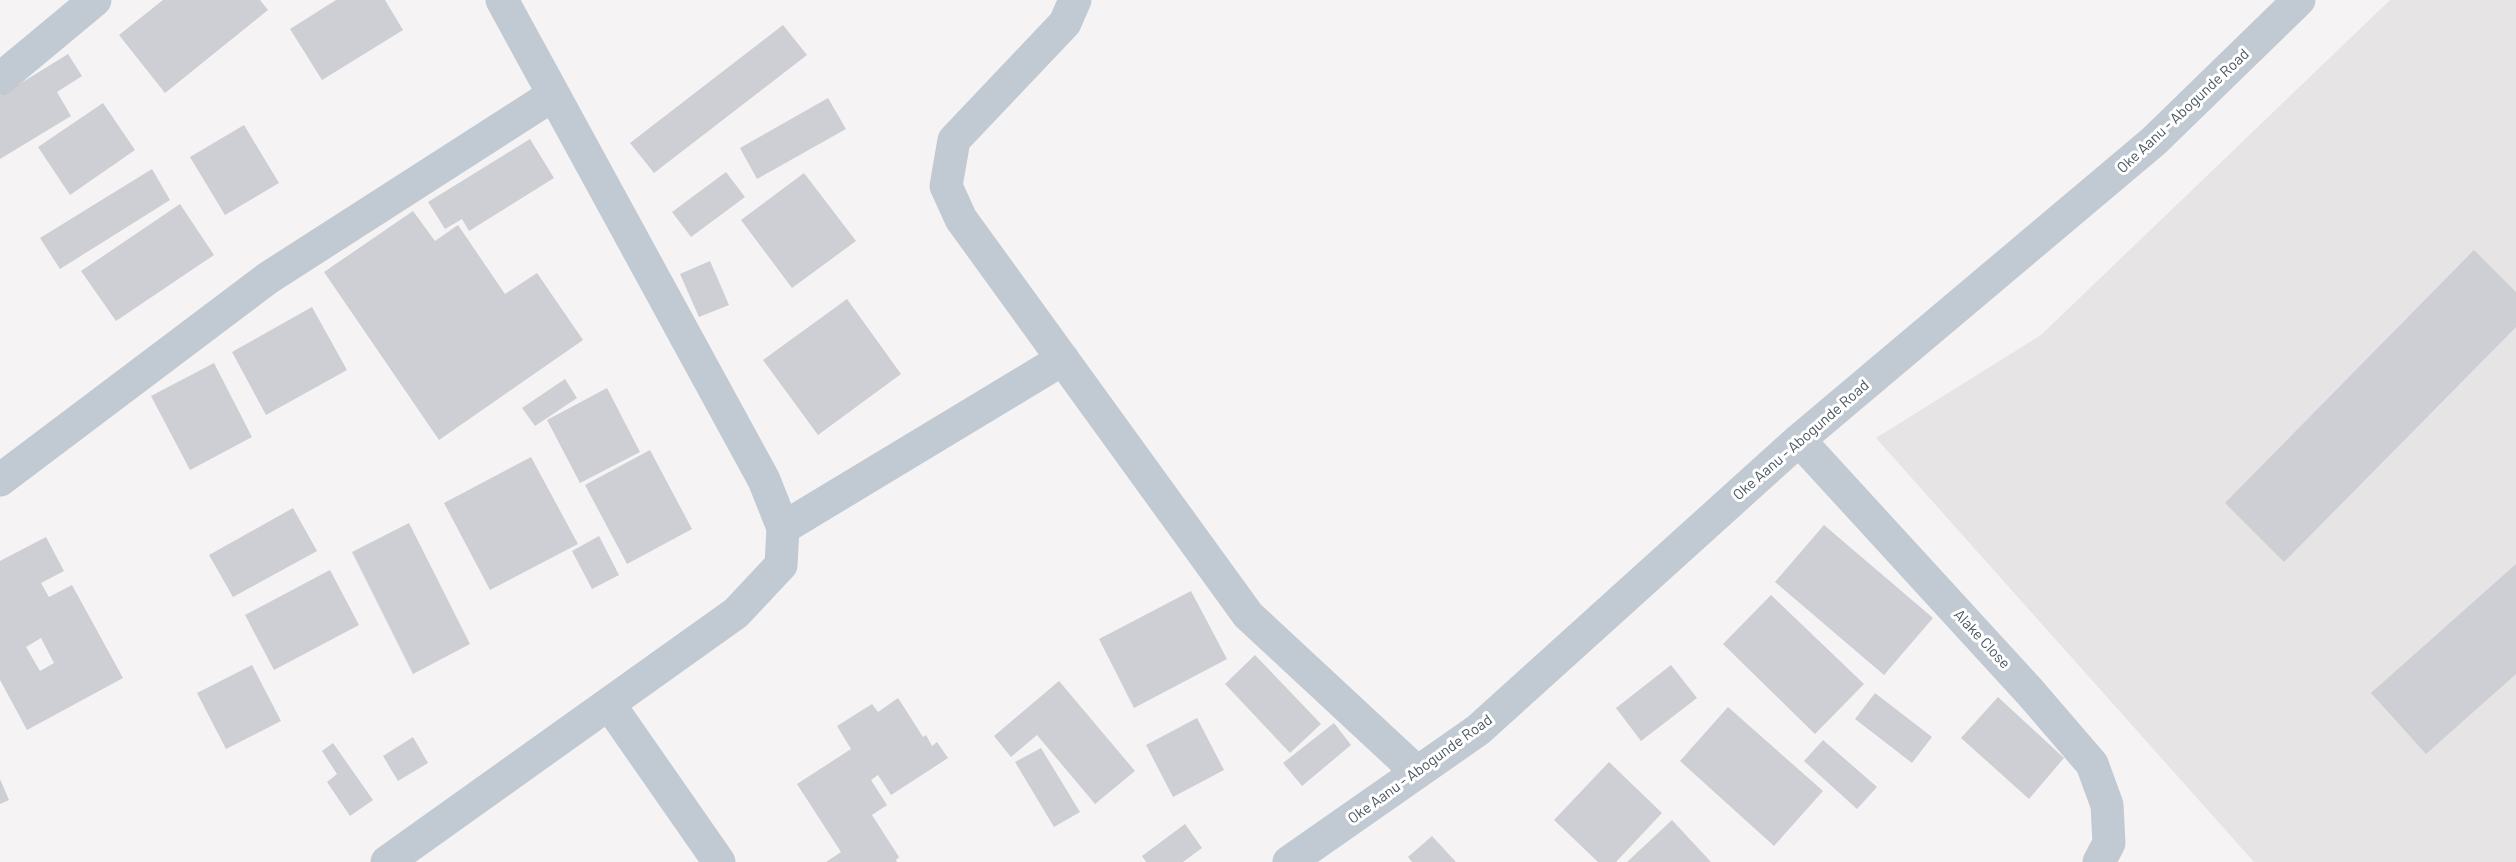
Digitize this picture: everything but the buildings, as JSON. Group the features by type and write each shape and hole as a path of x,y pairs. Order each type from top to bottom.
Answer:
{"street":[{"path":"0,79 95,0"},
{"path":"387,862 736,613 781,565 783,528 764,480 502,0"},
{"path":"1075,0 1065,23 954,140 946,186 961,219 1248,615 1417,772"},
{"name":"Oke Aanu - Abogunde Road","path":"1288,862 1478,730 1799,440 2154,141 2299,0"},
{"path":"0,480 268,278 554,95"},
{"path":"783,528 1063,359"},
{"name":"Alake Close","path":"1799,440 2030,692 2092,764 2107,805 2109,843 2099,862"},
{"path":"609,704 719,862"}],"shaded area":[{"path":"2390,0 2516,0 2516,862 2254,862 1876,438 2041,335"}]}
